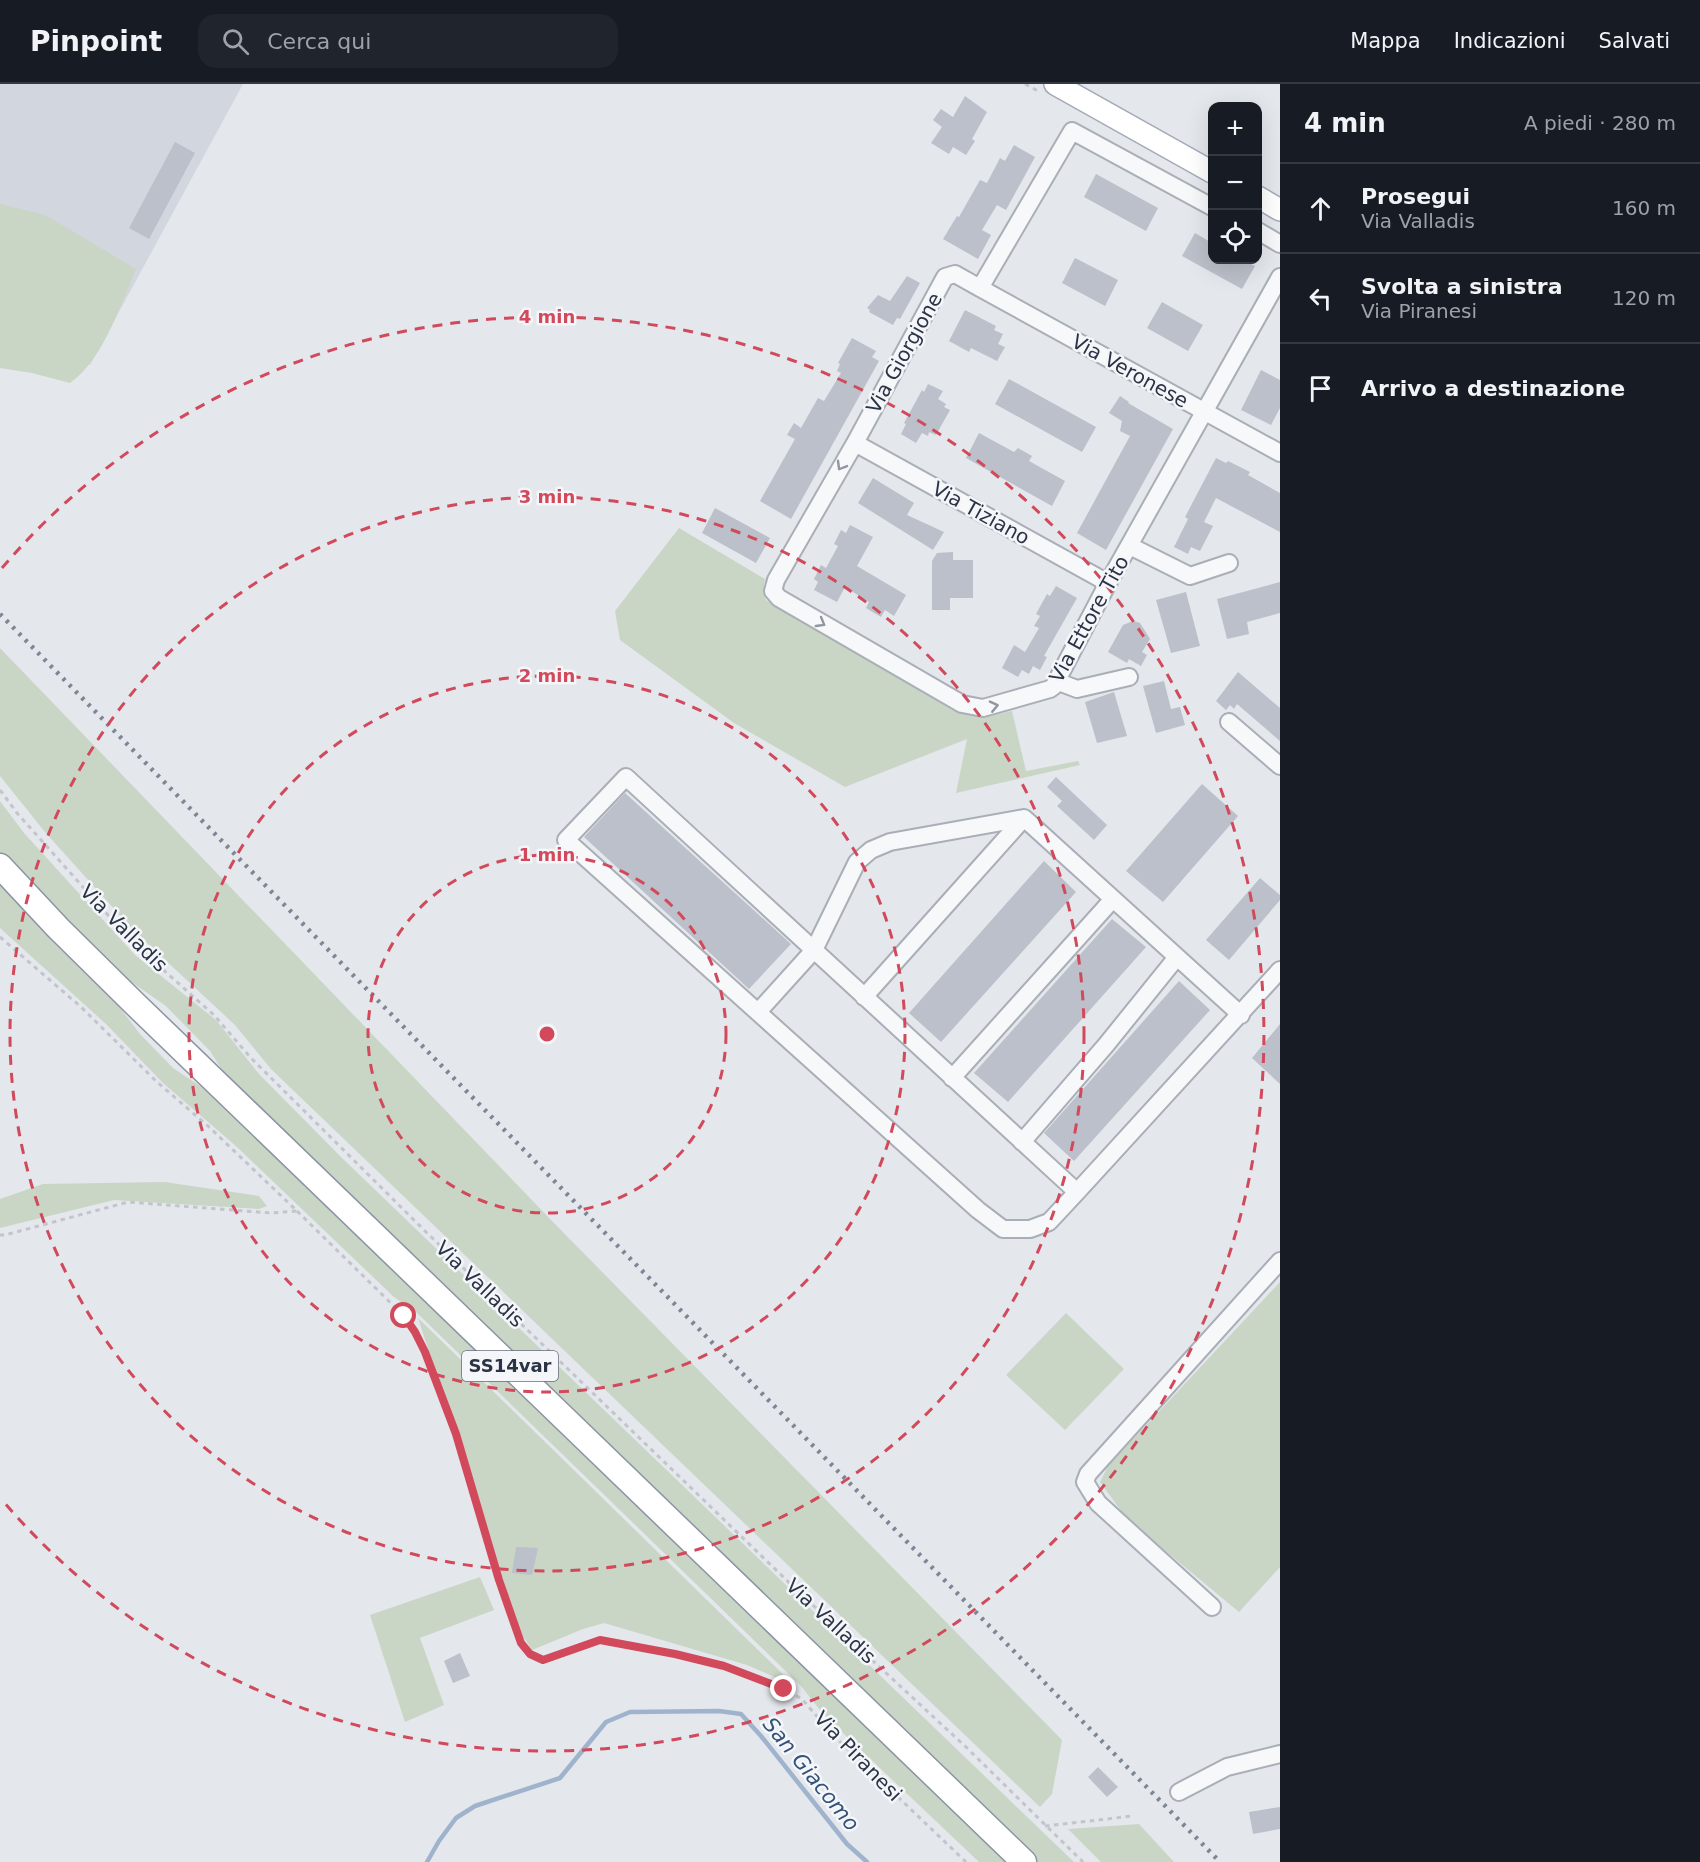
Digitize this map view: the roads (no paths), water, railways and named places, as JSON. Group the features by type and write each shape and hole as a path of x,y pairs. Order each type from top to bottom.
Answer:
{"highway":[{"name":"SS14var","path":"0,866 58,928 136,1005 1024,1862"}],"main road":[{"path":"1054,84 1208,170"},
{"path":"1262,200 1280,210"}],"street":[{"path":"980,288 1072,131 1208,205"},
{"path":"1262,234 1280,243"},
{"name":"Via Giorgione","path":"773,591 776,580 945,278 955,274 980,288"},
{"name":"Via Ettore Tito","path":"773,591 778,598 962,704 983,708 1050,689 1280,277"},
{"name":"Via Veronese","path":"980,288 1280,453"},
{"name":"Via Tiziano","path":"855,442 1108,583"},
{"path":"1130,546 1190,576 1229,563"},
{"path":"1056,681 1077,688 1129,676"},
{"path":"1229,722 1280,766"},
{"path":"1077,1192 626,777 566,840 969,1202 1002,1229 1030,1229 1050,1222 1280,970"},
{"path":"1024,818 1241,1015"},
{"path":"758,1012 814,950 857,862 871,850 890,842 1024,818"},
{"path":"864,997 1024,818"},
{"path":"952,1078 1113,899"},
{"path":"1022,1142 1106,1045 1177,957"},
{"path":"1212,1607 1098,1503 1085,1482 1089,1474 1280,1261"},
{"path":"1179,1792 1227,1767 1280,1754"}],"waterway":[{"name":"San Giacomo","path":"427,1862 456,1818 475,1806 560,1778 606,1722 630,1712 719,1711 741,1714 847,1844 867,1862"}],"railway":[{"path":"0,614 1220,1862"}]}
